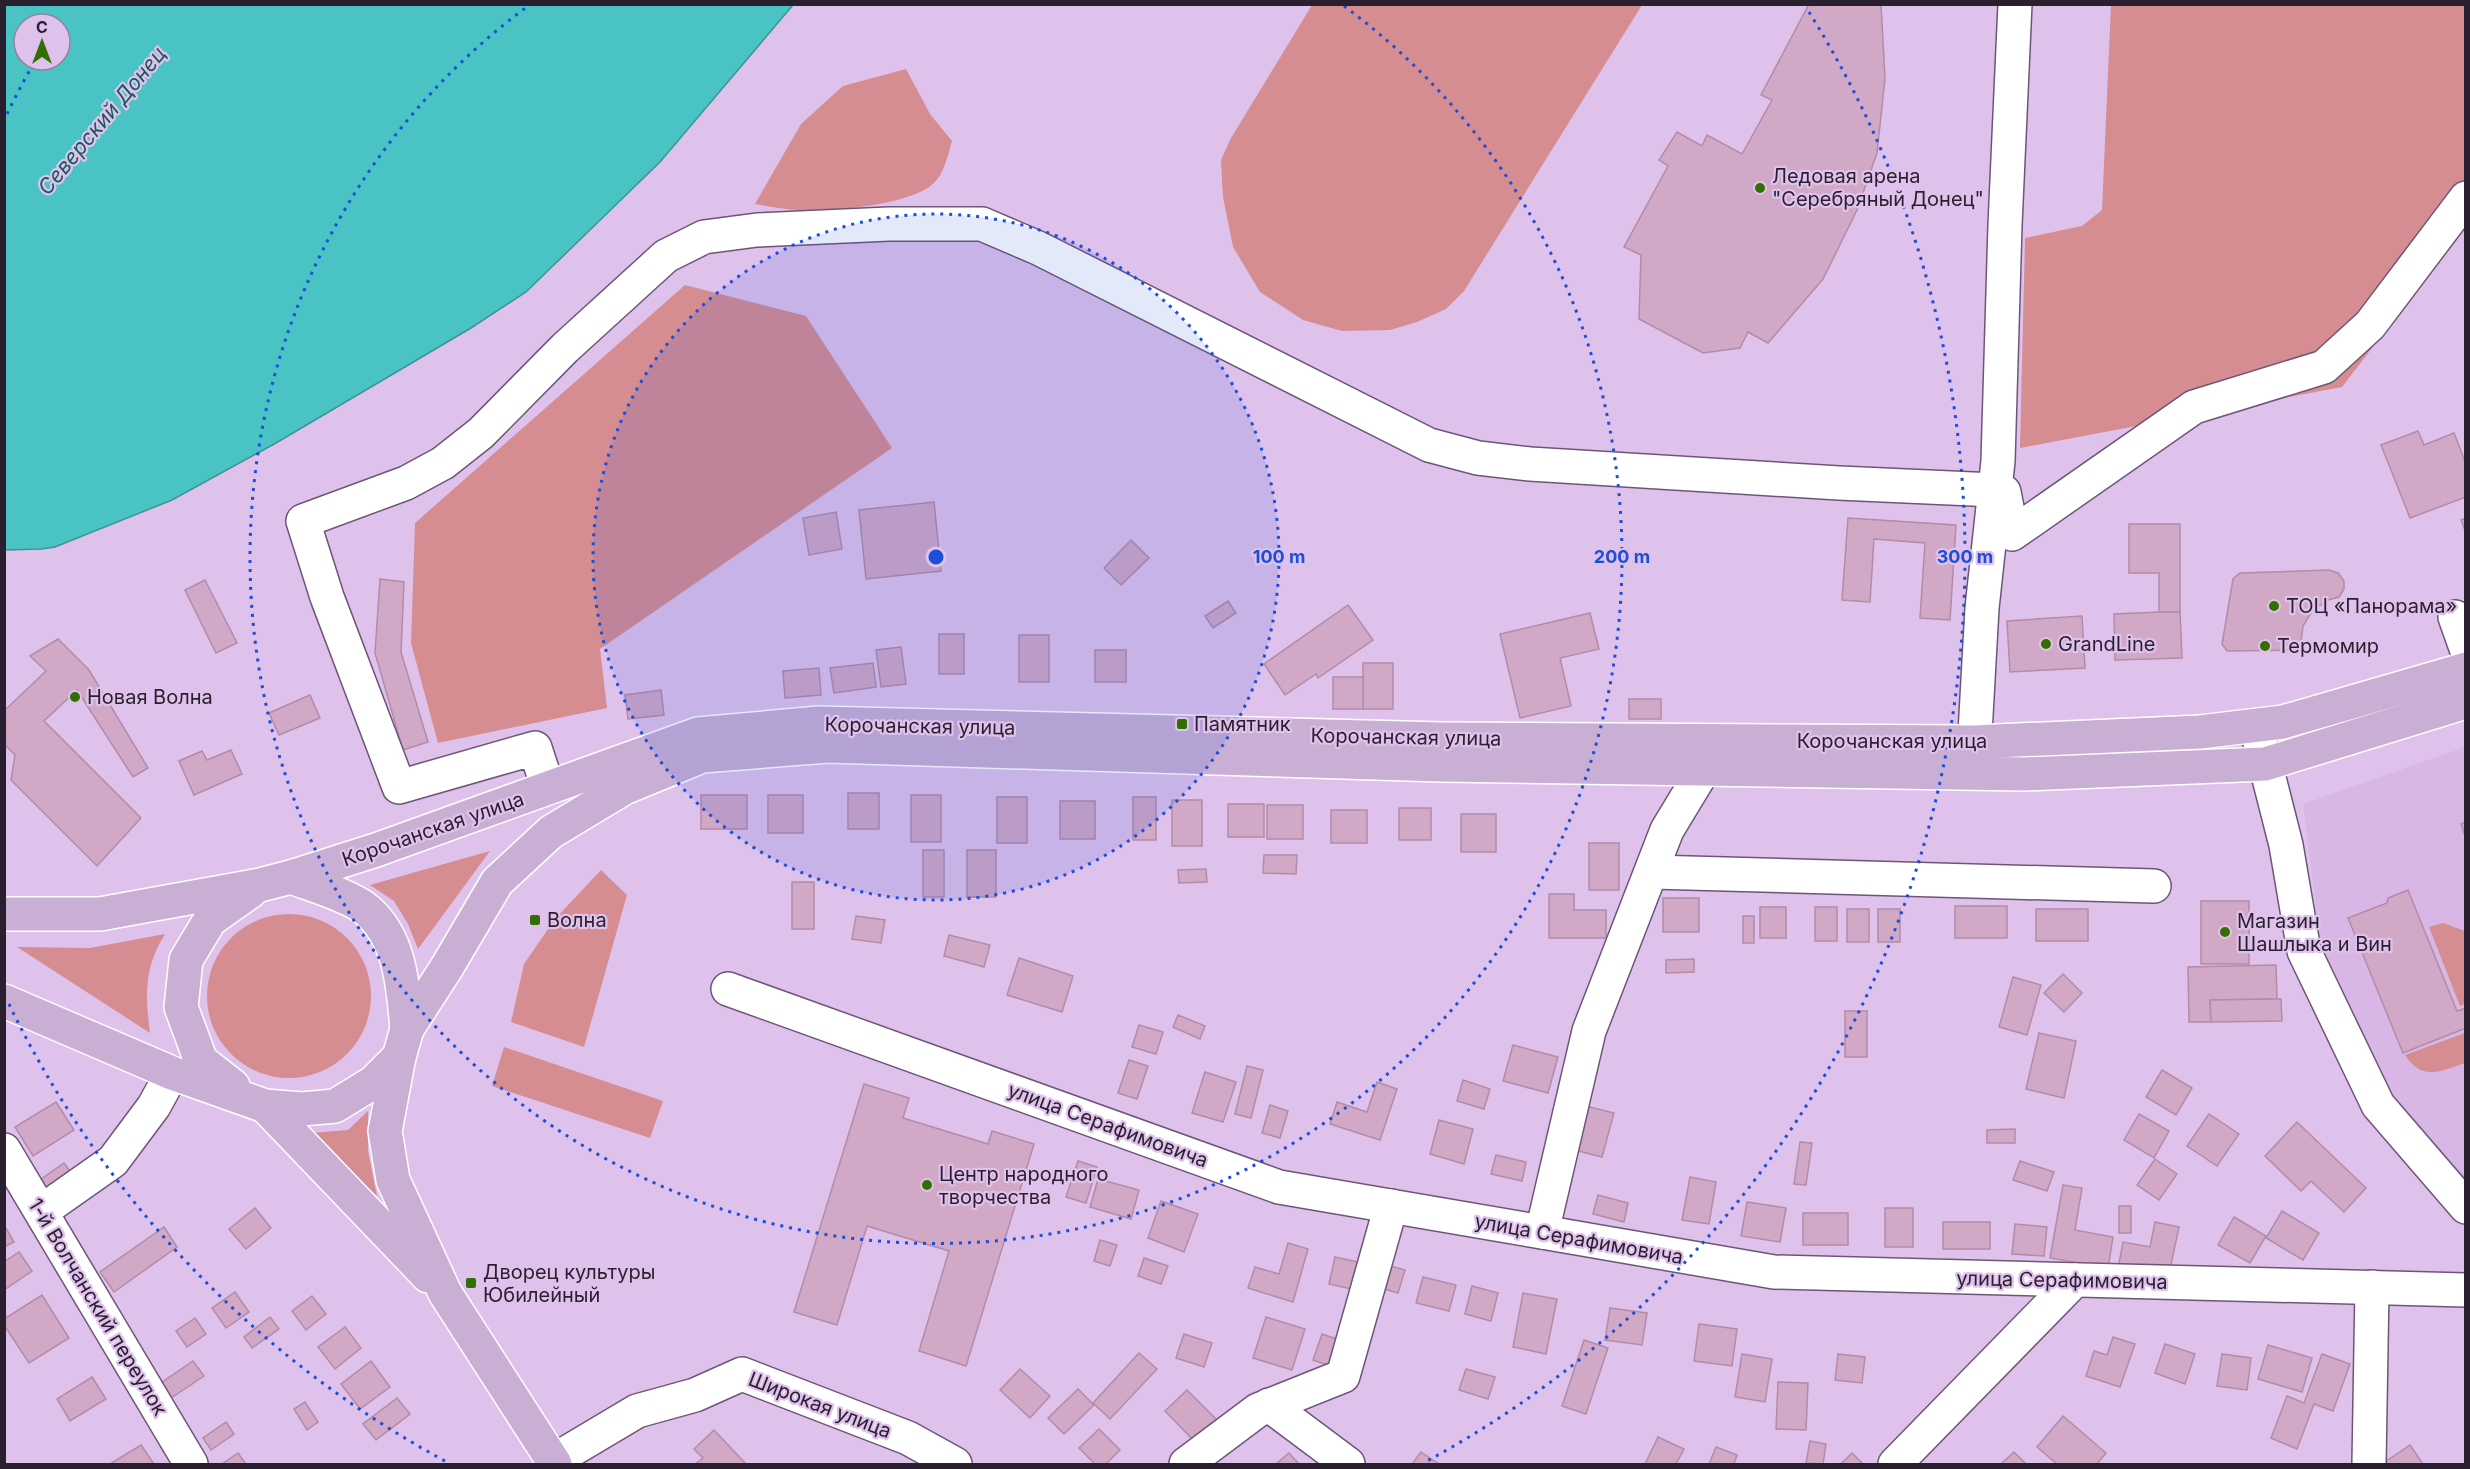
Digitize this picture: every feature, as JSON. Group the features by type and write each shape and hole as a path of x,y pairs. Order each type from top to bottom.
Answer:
{"main road":[{"name":"Корочанская улица","path":"403,1043 497,882 551,832 624,788 702,756 828,746 1440,765 1704,770 1973,757 2283,723 2466,669"},
{"name":"Корочанская улица","path":"275,881 376,850 698,734 819,723 1443,739 1973,757 2025,774 2265,764 2466,702"},
{"path":"172,1073 186,960 210,920 275,881"},
{"path":"4,914 100,914 275,881 329,891 366,909 387,934 401,972 403,1043 385,1131 393,1180 445,1293 554,1463"},
{"path":"4,1002 172,1073 256,1102 302,1109 335,1106 374,1082 403,1043"},
{"path":"181,1007 201,1061 256,1102 445,1293"}],"street":[{"path":"1973,757 1982,608 1997,475 2015,4"},
{"path":"1997,475 2012,534 2194,407 2324,367 2370,325 2466,198"},
{"path":"548,788 535,748 399,787 327,597 303,521 406,483 443,463 481,433 565,348 666,256 704,237 779,229 889,224 982,224 1038,248 1095,279 1429,445 1478,458 1530,465 1839,483 1997,475"},
{"path":"2455,617 2466,648"},
{"path":"2256,727 2286,845 2304,951 2378,1105 2466,1207"},
{"path":"1542,1232 1589,1031 1667,830 1704,770"},
{"path":"1652,872 2154,886"},
{"name":"улица Серафимовича","path":"728,989 1279,1187 1774,1272 2466,1290"},
{"path":"42,1211 113,1161 154,1106 172,1073"},
{"name":"1-й Волчанский переулок","path":"4,1150 191,1464"},
{"path":"1186,1464 1258,1410 1343,1376 1391,1206"},
{"path":"1894,1464 2075,1280"},
{"path":"2369,1464 2372,1287"},
{"name":"Широкая улица","path":"554,1463 637,1411 695,1395 742,1374 908,1438 955,1464"},
{"path":"1269,1405 1348,1464"}],"shaded area":[{"path":"1312,5 1642,5 1464,291 1446,309 1417,322 1390,330 1342,331 1303,320 1260,292 1233,247 1223,197 1221,160 1231,138"},
{"path":"2111,5 2465,5 2465,228 2342,387 2020,448 2025,238 2082,226 2102,210"},
{"path":"906,69 930,114 952,141 943,168 934,183 923,191 907,197 868,206 796,210 755,204 801,124 843,86"},
{"path":"685,285 806,316 892,448 600,649 607,708 438,743 411,643 415,523"},
{"path":"2465,747 2465,1179 2389,1096 2321,949 2303,804"},
{"path":"490,851 418,949 408,924 394,901 370,885"},
{"path":"601,870 627,895 584,1047 511,1022 524,964 555,919"},
{"path":"289,914 320,920 347,938 365,965 371,996 365,1027 347,1054 320,1072 289,1078 258,1072 231,1054 213,1027 207,996 213,965 231,938 258,920"},
{"path":"2443,923 2465,931 2465,1004 2460,1006 2429,927"},
{"path":"165,934 153,958 148,982 147,1006 150,1033 17,947 90,948"},
{"path":"2465,1033 2465,1063 2440,1071 2425,1072 2418,1069 2405,1055"},
{"path":"504,1047 663,1101 650,1138 492,1086"},
{"path":"368,1111 368,1151 377,1196 310,1133 348,1130"}],"water":[{"name":"Северский Донец","path":"5,4 793,5 660,162 526,292 471,328 276,443 172,500 55,547 5,550"}],"building":[{"name":"Ледовая арена \"Серебряный Донец\"","path":"1809,4 1881,4 1885,78 1877,153 1857,210 1823,279 1768,343 1748,332 1740,348 1703,353 1639,319 1641,255 1624,247 1668,166 1659,160 1677,132 1702,146 1707,135 1742,154 1772,100 1761,95"},
{"path":"2418,431 2424,445 2454,433 2466,464 2466,497 2410,518 2381,445"},
{"path":"934,502 941,571 866,579 859,510"},
{"path":"836,512 842,549 809,555 803,518"},
{"path":"1848,518 1956,525 1950,620 1920,618 1925,543 1874,539 1870,602 1842,600"},
{"path":"2466,518 2466,533 2461,520"},
{"path":"2129,524 2180,524 2180,612 2159,612 2159,573 2129,573"},
{"path":"1131,540 1149,558 1121,585 1104,568"},
{"name":"ТОЦ «Панорама»","path":"2329,570 2338,573 2344,581 2344,589 2339,597 2328,600 2312,611 2303,626 2300,650 2227,651 2222,644 2233,579 2240,573"},
{"path":"380,579 404,582 401,652 428,742 403,750 375,653"},
{"path":"205,580 237,643 216,653 185,590"},
{"path":"1228,601 1236,613 1213,628 1205,616"},
{"path":"1348,605 1373,640 1318,678 1316,674 1285,695 1264,664"},
{"path":"2180,612 2182,658 2115,660 2114,614"},
{"path":"1590,613 1599,649 1560,658 1571,706 1520,718 1500,634"},
{"name":"GrandLine","path":"2082,616 2085,668 2010,672 2007,621"},
{"path":"939,634 964,634 964,674 939,674"},
{"path":"1019,635 1049,635 1049,682 1019,682"},
{"path":"58,639 89,670 148,768 133,777 77,690 44,721 141,818 97,866 11,780 15,755 4,744 4,711 46,671 30,656"},
{"path":"901,647 906,684 881,687 876,650"},
{"path":"1095,650 1126,650 1126,682 1095,682"},
{"path":"873,663 876,687 834,693 830,668"},
{"path":"1363,663 1393,663 1393,709 1363,709"},
{"path":"819,668 821,695 785,698 783,671"},
{"path":"1333,677 1363,677 1363,709 1333,709"},
{"path":"661,690 664,715 628,719 625,695"},
{"path":"310,695 320,718 279,735 269,713"},
{"path":"1629,699 1661,699 1661,719 1629,719"},
{"path":"231,750 242,774 194,795 179,761 202,751 207,760"},
{"path":"848,793 879,793 879,829 848,829"},
{"path":"701,795 747,795 747,829 701,829"},
{"path":"768,795 803,795 803,833 768,833"},
{"path":"911,795 941,795 941,842 911,842"},
{"path":"997,797 1027,797 1027,843 997,843"},
{"path":"1133,797 1156,797 1156,840 1133,840"},
{"path":"1172,800 1202,800 1202,846 1172,846"},
{"path":"1060,801 1095,801 1095,839 1060,839"},
{"path":"1228,804 1264,804 1264,837 1228,837"},
{"path":"1267,805 1303,805 1303,839 1267,839"},
{"path":"1399,808 1431,808 1431,840 1399,840"},
{"path":"1331,810 1367,810 1367,843 1331,843"},
{"path":"1461,814 1496,814 1496,852 1461,852"},
{"path":"2466,822 2466,839 2461,824"},
{"path":"1589,843 1619,843 1619,890 1589,890"},
{"path":"923,850 944,850 944,897 923,897"},
{"path":"967,850 996,850 996,897 967,897"},
{"path":"1264,855 1297,855 1296,874 1263,873"},
{"path":"1206,869 1207,882 1179,883 1178,870"},
{"path":"792,882 814,882 814,929 792,929"},
{"path":"2408,890 2457,1011 2466,1008 2466,1028 2403,1053 2348,918 2387,903 2388,898"},
{"path":"1549,894 1574,894 1574,910 1606,910 1606,938 1549,938"},
{"path":"1663,898 1699,898 1699,932 1663,932"},
{"name":"Магазин Шашлыка и Вин","path":"2201,901 2249,901 2249,964 2201,964"},
{"path":"1955,906 2007,906 2007,938 1955,938"},
{"path":"1760,907 1786,907 1786,938 1760,938"},
{"path":"1815,907 1837,907 1837,941 1815,941"},
{"path":"1847,909 1869,909 1869,942 1847,942"},
{"path":"1878,909 1900,909 1900,942 1878,942"},
{"path":"2036,909 2088,909 2088,941 2036,941"},
{"path":"856,916 885,920 881,943 852,939"},
{"path":"1743,916 1754,916 1754,943 1743,943"},
{"path":"949,935 990,945 984,967 944,956"},
{"path":"1019,958 1073,976 1062,1012 1007,995"},
{"path":"1694,959 1694,972 1666,973 1666,960"},
{"path":"2276,965 2277,999 2210,1000 2211,1022 2189,1022 2188,967"},
{"path":"2063,974 2082,993 2064,1012 2044,993"},
{"path":"2013,977 2041,985 2027,1035 1999,1027"},
{"path":"2281,999 2282,1021 2211,1022 2210,1000"},
{"path":"1845,1011 1867,1011 1867,1057 1845,1057"},
{"path":"1178,1015 1205,1026 1200,1039 1173,1027"},
{"path":"1139,1025 1163,1032 1156,1054 1132,1047"},
{"path":"2039,1033 2076,1041 2064,1098 2026,1089"},
{"path":"1513,1045 1558,1057 1548,1093 1503,1081"},
{"path":"1129,1060 1148,1066 1137,1099 1118,1093"},
{"path":"1247,1066 1263,1070 1251,1118 1235,1114"},
{"path":"2162,1070 2192,1088 2176,1115 2146,1097"},
{"path":"1205,1072 1236,1082 1223,1122 1192,1113"},
{"path":"1463,1080 1490,1089 1484,1109 1457,1101"},
{"path":"1377,1082 1397,1089 1380,1140 1330,1124 1337,1102 1367,1112"},
{"name":"Центр народного творчества","path":"864,1084 909,1098 903,1118 988,1144 992,1131 1034,1144 966,1366 919,1351 949,1251 867,1226 837,1325 794,1312"},
{"path":"1566,1101 1614,1113 1602,1157 1555,1145"},
{"path":"56,1102 74,1130 33,1156 15,1127"},
{"path":"1270,1105 1288,1111 1280,1138 1262,1133"},
{"path":"2139,1114 2169,1131 2154,1158 2124,1140"},
{"path":"2209,1114 2239,1134 2217,1166 2187,1146"},
{"path":"1439,1120 1473,1129 1464,1164 1430,1154"},
{"path":"2297,1122 2366,1188 2344,1212 2311,1181 2301,1191 2265,1156"},
{"path":"2015,1129 2015,1143 1987,1143 1987,1130"},
{"path":"1800,1142 1812,1143 1806,1185 1794,1184"},
{"path":"1496,1155 1526,1162 1522,1181 1491,1174"},
{"path":"2155,1159 2177,1174 2159,1200 2137,1185"},
{"path":"1078,1161 1097,1167 1086,1203 1066,1197"},
{"path":"2020,1161 2054,1172 2047,1191 2013,1180"},
{"path":"64,1163 72,1174 41,1195 34,1184"},
{"path":"1690,1177 1716,1182 1709,1224 1682,1220"},
{"path":"1098,1179 1139,1190 1131,1219 1090,1207"},
{"path":"2063,1185 2082,1188 2075,1230 2113,1237 2108,1268 2050,1258"},
{"path":"1598,1195 1628,1203 1624,1222 1593,1214"},
{"path":"1161,1201 1198,1214 1184,1252 1148,1238"},
{"path":"1747,1202 1786,1208 1780,1242 1741,1236"},
{"path":"2119,1206 2131,1206 2131,1233 2119,1233"},
{"path":"255,1208 271,1228 246,1249 229,1229"},
{"path":"1885,1208 1913,1208 1913,1247 1885,1247"},
{"path":"2282,1211 2319,1233 2303,1260 2266,1238"},
{"path":"1803,1213 1848,1213 1848,1245 1803,1245"},
{"path":"2234,1217 2266,1236 2250,1263 2218,1245"},
{"path":"1943,1222 1990,1222 1990,1249 1943,1249"},
{"path":"2155,1222 2179,1227 2168,1279 2118,1268 2123,1242 2150,1247"},
{"path":"2015,1224 2047,1227 2044,1256 2012,1254"},
{"path":"4,1225 14,1242 4,1247"},
{"path":"164,1227 177,1247 114,1292 100,1272"},
{"path":"1100,1240 1117,1245 1110,1266 1094,1261"},
{"path":"1288,1243 1308,1249 1293,1302 1248,1288 1255,1267 1279,1274"},
{"path":"19,1252 32,1271 4,1290 4,1262"},
{"path":"1335,1257 1363,1263 1356,1290 1329,1284"},
{"path":"1144,1258 1168,1266 1161,1284 1138,1276"},
{"path":"1387,1265 1405,1270 1398,1293 1381,1288"},
{"path":"1423,1277 1456,1285 1449,1311 1416,1303"},
{"path":"1472,1286 1498,1293 1491,1321 1465,1314"},
{"path":"235,1292 249,1312 226,1328 212,1308"},
{"path":"1523,1293 1557,1299 1546,1354 1513,1347"},
{"path":"42,1295 69,1338 29,1363 4,1325 4,1319"},
{"path":"312,1296 326,1314 306,1330 292,1311"},
{"path":"1610,1308 1647,1313 1642,1345 1605,1340"},
{"path":"270,1317 279,1329 252,1348 244,1337"},
{"path":"1266,1317 1305,1329 1292,1370 1253,1358"},
{"path":"195,1318 206,1334 187,1347 176,1331"},
{"path":"1699,1324 1737,1329 1732,1366 1694,1361"},
{"path":"345,1327 361,1348 335,1369 318,1347"},
{"path":"1184,1334 1212,1343 1204,1367 1176,1358"},
{"path":"1322,1334 1343,1341 1334,1367 1313,1360"},
{"path":"2113,1337 2135,1344 2120,1387 2086,1376 2094,1351 2107,1355"},
{"path":"1584,1340 1608,1348 1586,1414 1562,1406"},
{"path":"2165,1344 2195,1354 2185,1384 2155,1373"},
{"path":"2268,1345 2312,1358 2302,1392 2258,1379"},
{"path":"1139,1353 1157,1369 1110,1419 1093,1403"},
{"path":"1742,1354 1772,1359 1765,1402 1735,1397"},
{"path":"1838,1354 1865,1357 1862,1383 1835,1380"},
{"path":"2222,1354 2251,1358 2247,1390 2217,1386"},
{"path":"2322,1354 2350,1364 2333,1411 2314,1404 2297,1449 2271,1438 2287,1396 2304,1403"},
{"path":"193,1361 204,1376 165,1402 155,1387"},
{"path":"371,1361 390,1387 360,1409 341,1384"},
{"path":"1020,1369 1050,1396 1030,1418 1000,1390"},
{"path":"1466,1369 1495,1377 1488,1399 1459,1390"},
{"path":"92,1377 106,1399 70,1421 57,1399"},
{"path":"1778,1382 1808,1383 1806,1430 1776,1429"},
{"path":"1078,1389 1094,1405 1064,1434 1048,1418"},
{"path":"1187,1390 1219,1422 1197,1444 1165,1411"},
{"path":"397,1398 410,1414 376,1440 363,1424"},
{"path":"305,1402 318,1422 307,1430 294,1409"},
{"path":"2063,1416 2106,1453 2097,1464 2057,1464 2037,1447"},
{"path":"226,1422 234,1434 211,1450 203,1438"},
{"path":"1099,1429 1120,1450 1106,1464 1095,1464 1079,1448"},
{"path":"714,1430 746,1464 695,1464 703,1458 694,1449"},
{"path":"1658,1437 1684,1449 1676,1464 1645,1464"},
{"path":"1810,1441 1826,1444 1823,1464 1806,1463"},
{"path":"141,1445 154,1464 110,1464"},
{"path":"2410,1445 2423,1464 2382,1464"},
{"path":"1716,1447 1737,1455 1734,1464 1709,1464"},
{"path":"1421,1452 1439,1464 1412,1464"},
{"path":"2014,1452 2026,1464 2001,1464"},
{"path":"238,1453 246,1464 222,1464"},
{"path":"1289,1453 1299,1464 1276,1464"},
{"path":"1852,1453 1863,1464 1841,1464"}],"place":[{"name":"Ледовая арена \"Серебряный Донец\"","path":"1760,188"},
{"name":"ТОЦ «Панорама»","path":"2274,606"},
{"name":"GrandLine","path":"2046,644"},
{"name":"Термомир","path":"2265,646"},
{"name":"Новая Волна","path":"75,697"},
{"name":"Памятник","path":"1182,724"},
{"name":"Волна","path":"535,920"},
{"name":"Магазин Шашлыка и Вин","path":"2225,932"},
{"name":"Центр народного творчества","path":"927,1185"},
{"name":"Дворец культуры Юбилейный","path":"471,1283"}]}
